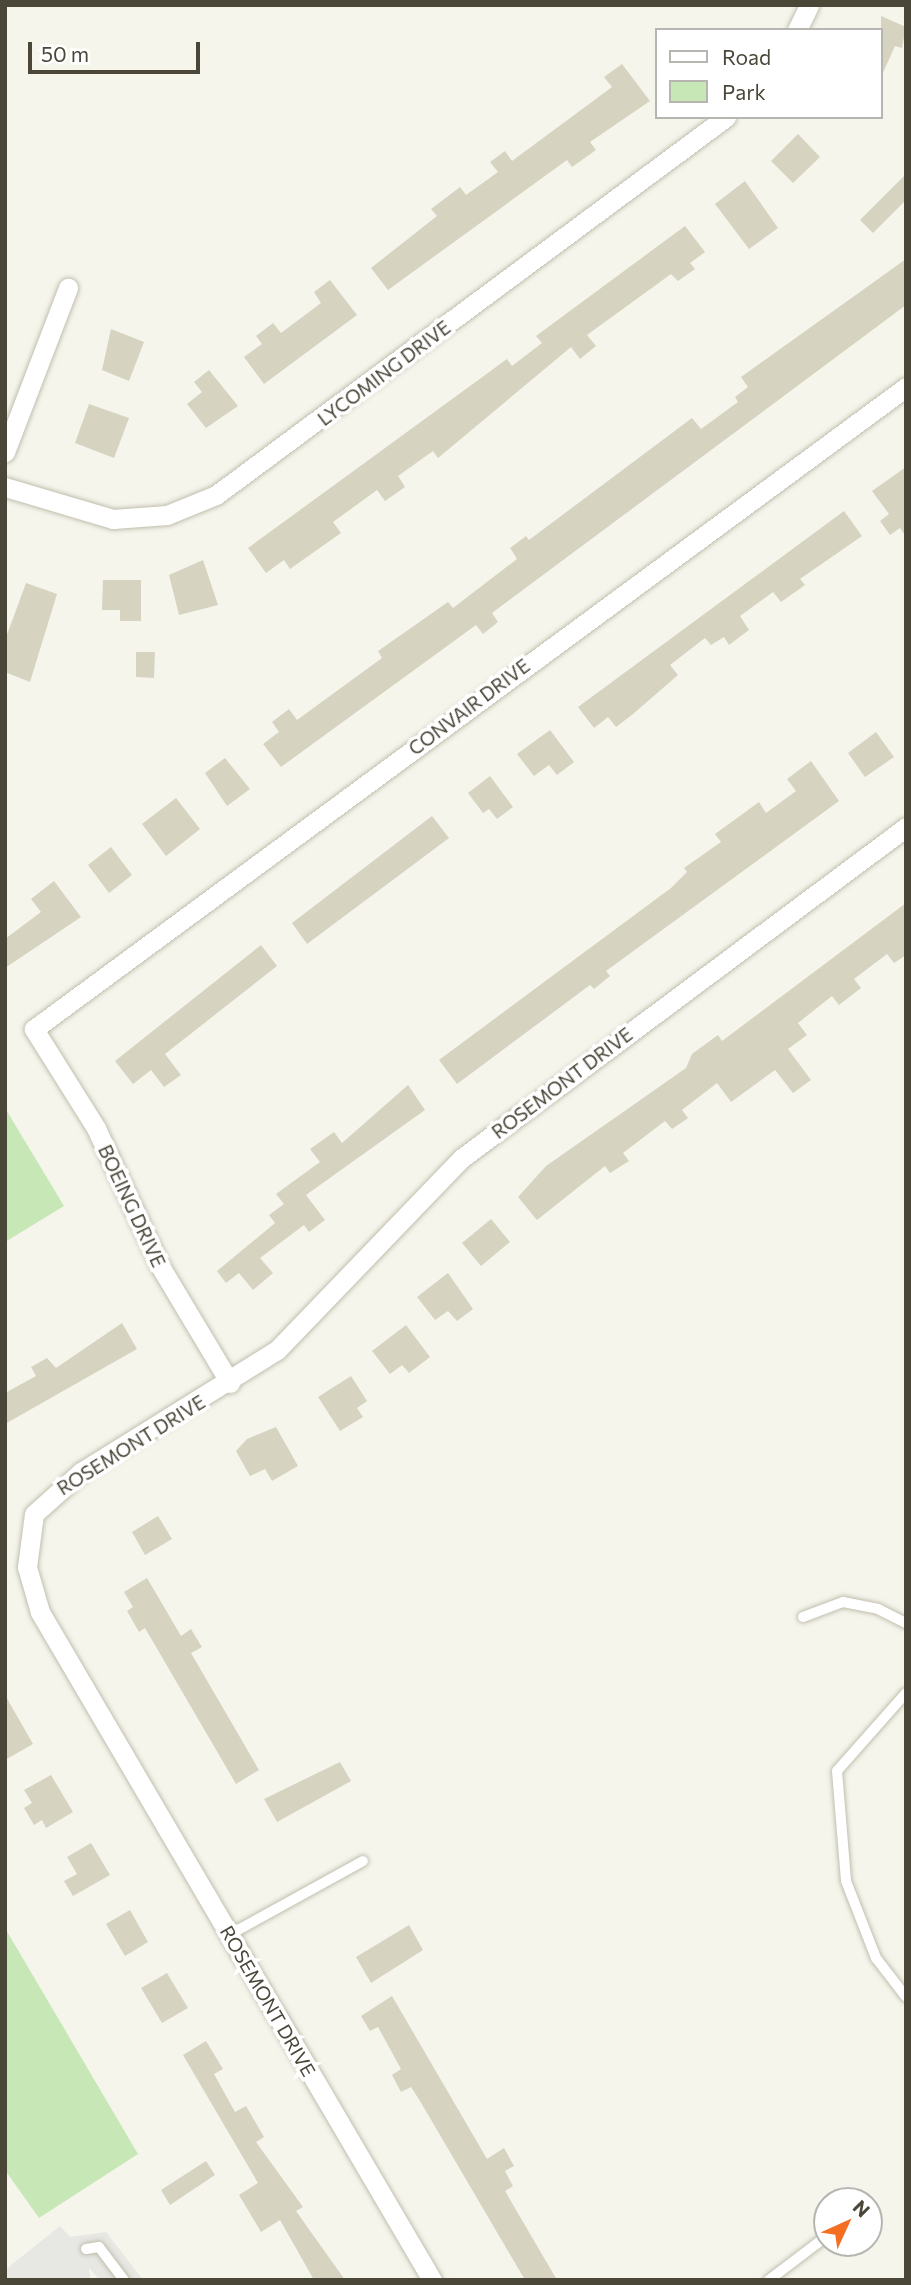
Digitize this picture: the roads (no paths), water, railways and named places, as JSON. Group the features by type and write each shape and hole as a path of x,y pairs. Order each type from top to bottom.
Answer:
{"street":[{"path":"798,28 809,5"},
{"name":"LYCOMING DRIVE","path":"5,487 113,519 167,514 216,495 723,119"},
{"path":"5,452 68,288"},
{"name":"CONVAIR DRIVE","path":"34,1029 906,387"},
{"name":"ROSEMONT DRIVE","path":"432,2280 40,1612 26,1549 34,1514 62,1485 230,1383 300,1332 462,1158 906,827"},
{"name":"BOEING DRIVE","path":"34,1029 96,1128 160,1266 230,1383"}],"lane":[{"path":"803,1617 843,1602 878,1609 906,1623"},
{"path":"906,1693 837,1771 846,1881 876,1958 906,1997"},
{"path":"229,1935 363,1861"},
{"path":"86,2249 99,2247 124,2280"},
{"path":"769,2280 813,2247"}]}
